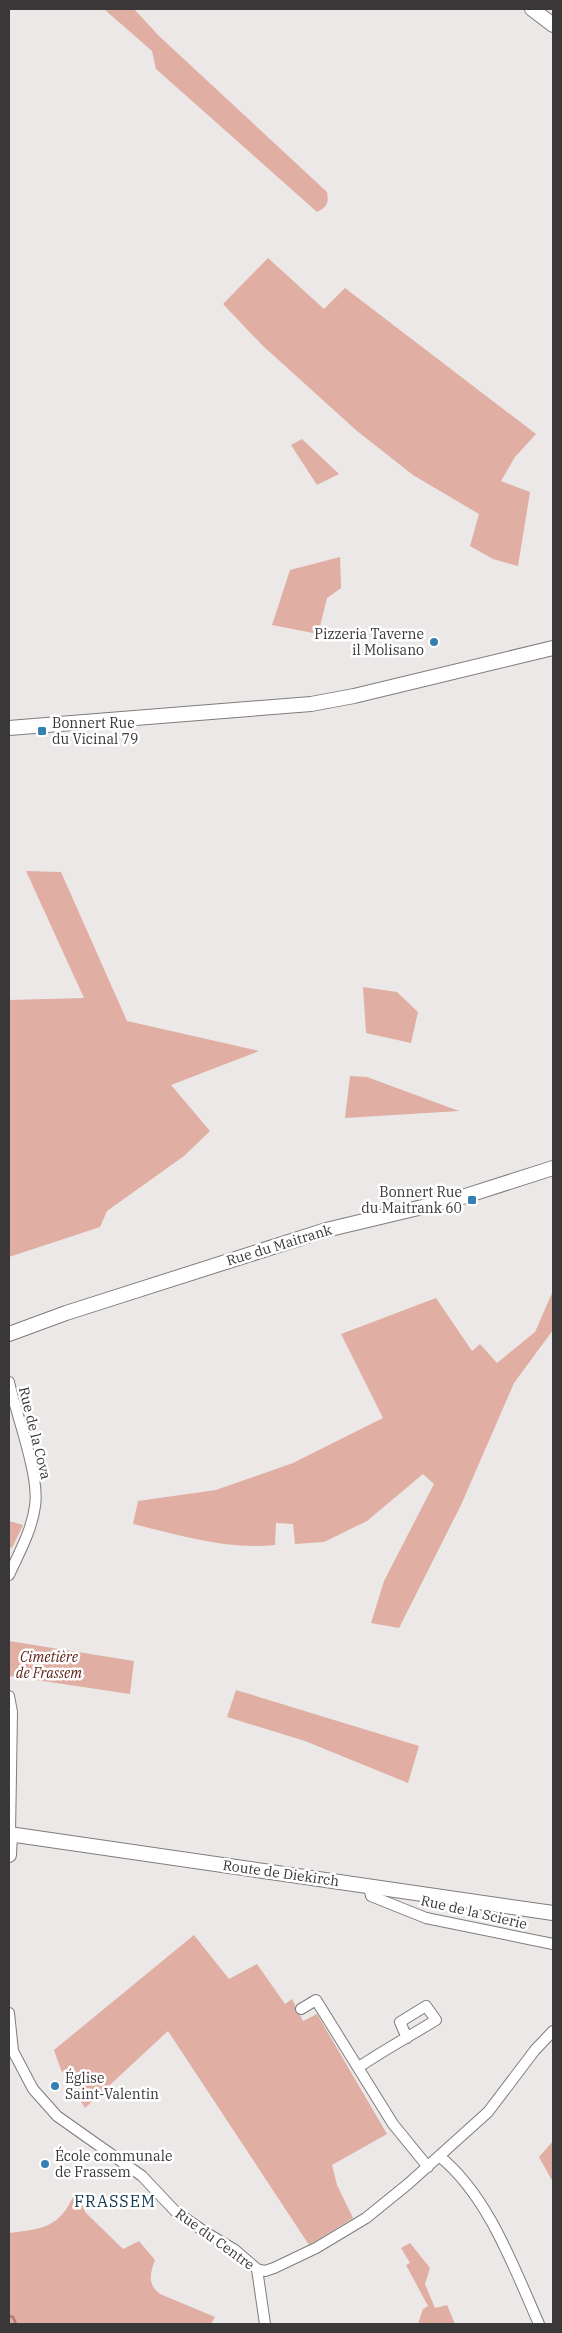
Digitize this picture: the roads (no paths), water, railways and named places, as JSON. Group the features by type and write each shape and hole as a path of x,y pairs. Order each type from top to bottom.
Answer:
{"street":[{"path":"532,9 553,25"},
{"path":"9,728 311,704 354,696 553,648"},
{"name":"Rue du Maitrank","path":"9,1334 66,1313 326,1230 456,1199 553,1168"},
{"name":"Rue de la Cova","path":"9,1382 31,1466 35,1506 29,1529 9,1575"},
{"path":"9,1696 12,1712 9,1855"},
{"name":"Route de Diekirch","path":"10,1834 553,1913"},
{"name":"Rue de la Scierie","path":"369,1886 370,1896 426,1918 553,1944"},
{"path":"301,2009 316,2000 393,2124 428,2167"},
{"name":"Rue du Centre","path":"9,2013 13,2051 33,2089 57,2116 142,2176 175,2211 204,2232 235,2250 257,2269 265,2324"},
{"path":"257,2269 265,2271 274,2268 316,2248 366,2218 428,2167 488,2112 535,2050 553,2032"},
{"path":"359,2067 408,2038"},
{"path":"439,2156 467,2182 496,2231 539,2324"}],"waterway":[{"path":"9,2316 13,2317 16,2324"}],"place":[{"name":"Pizzeria Taverne il Molisano","path":"434,642"},
{"name":"Bonnert Rue du Vicinal 79","path":"42,731"},
{"name":"Bonnert Rue du Maitrank 60","path":"472,1200"},
{"name":"Église Saint-Valentin","path":"55,2086"},
{"name":"École communale de Frassem","path":"45,2164"}],"district":[{"name":"FRASSEM","path":"115,2201"}],"park label":[{"name":"Cimetière de Frassem","path":"49,1665"}]}
